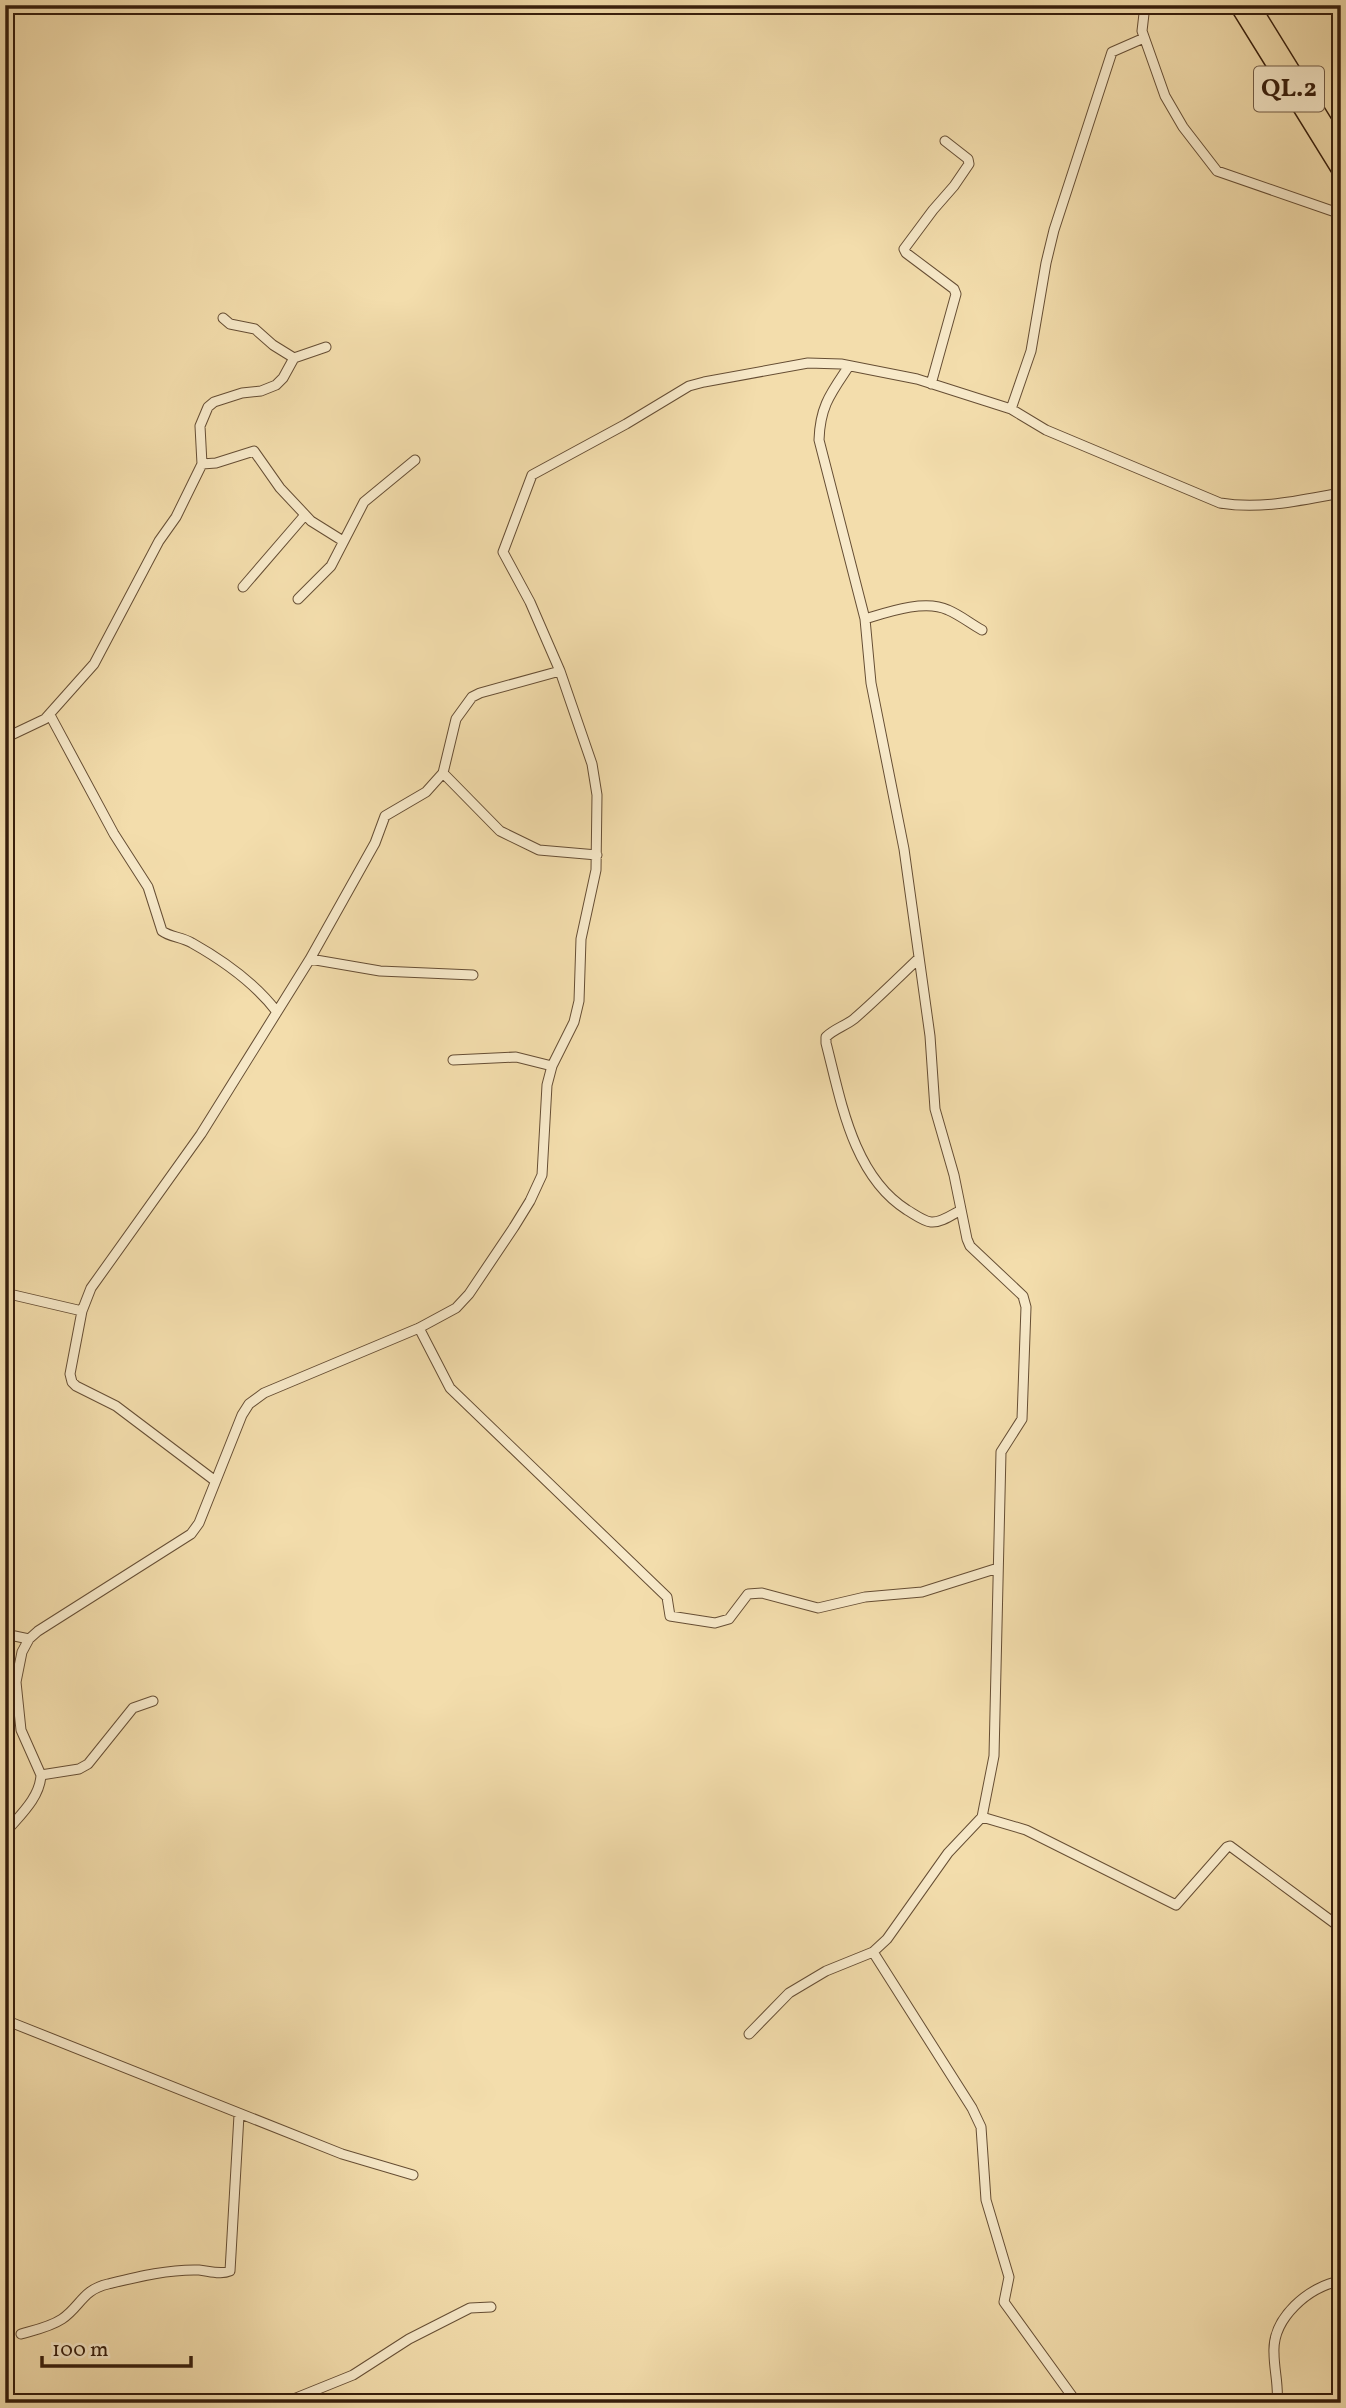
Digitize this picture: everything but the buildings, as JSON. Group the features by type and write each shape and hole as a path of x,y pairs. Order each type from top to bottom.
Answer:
{"highway":[{"name":"QL.2","path":"1237,5 1341,173"},
{"name":"QL.2","path":"1252,5 1341,149"}],"street":[{"path":"1144,5 1141,25 1144,38 1173,112 1217,171 1333,209 1341,214"},
{"path":"1011,409 1031,352 1054,230 1112,52 1144,38"},
{"path":"931,384 956,294 954,289 904,249 969,164 968,159 944,141"},
{"path":"223,318 230,324 255,329 294,358"},
{"path":"5,738 50,715 94,664 159,541 176,517 202,464 200,426 208,407 214,402 276,385 283,379 294,358 326,347"},
{"path":"5,1833 33,1799 41,1783 41,1775 21,1730 16,1682 18,1667 29,1639 37,1630 191,1534 199,1523 214,1480 249,1404 264,1393 419,1328 456,1308 469,1294 538,1186 543,1167 545,1095 552,1066 577,1011 581,939 595,877 597,855 597,786 560,671 530,602 503,552 532,475 697,383 825,362 931,384 1011,409 1046,430 1220,503 1285,503 1341,493"},
{"path":"749,2034 789,1993 825,1971 873,1952 887,1939 948,1853 982,1817 994,1756 1001,1451 1022,1419 1026,1307 1023,1296 970,1246 935,1109 930,1035 901,832 871,682 865,619 819,440 823,406 849,366"},
{"path":"202,464 216,463 254,451 280,488 311,521 343,541"},
{"path":"298,599 331,566 364,502 415,460"},
{"path":"243,587 305,514"},
{"path":"865,619 894,610 939,607 948,609 982,630"},
{"path":"214,1480 116,1406 76,1387 72,1381 70,1374 82,1311 91,1288 201,1133 277,1012 375,843 385,816 426,792 443,773 456,719 472,698 480,693 560,671"},
{"path":"50,715 114,834 148,887 162,930 189,941 233,970 261,992 277,1012"},
{"path":"443,773 500,831 539,850 597,855"},
{"path":"310,959 380,971 473,975"},
{"path":"918,959 863,1011 830,1033 826,1037 826,1043 851,1130 865,1163 880,1186 902,1206 924,1220 937,1222 961,1210"},
{"path":"453,1060 516,1057 552,1066"},
{"path":"5,1293 82,1311"},
{"path":"419,1328 450,1388 667,1597 670,1616 715,1623 729,1619 748,1594 752,1593 762,1593 810,1607 825,1607 866,1597 922,1592 998,1568"},
{"path":"5,1634 29,1639"},
{"path":"41,1775 88,1765 133,1708 153,1701"},
{"path":"982,1817 1026,1830 1176,1905 1230,1846 1341,1928"},
{"path":"873,1952 972,2108 981,2127 986,2200 1009,2277 1004,2297 1009,2308 1077,2403"},
{"path":"7,2021 239,2115 342,2154 413,2175"},
{"path":"21,2334 42,2329 61,2320 87,2292 107,2284 170,2272 230,2271 239,2115"},
{"path":"1277,2403 1278,2388 1273,2350 1280,2325 1292,2308 1315,2289 1341,2281"},
{"path":"290,2403 296,2398 353,2375 409,2339 470,2308 491,2307"}]}
